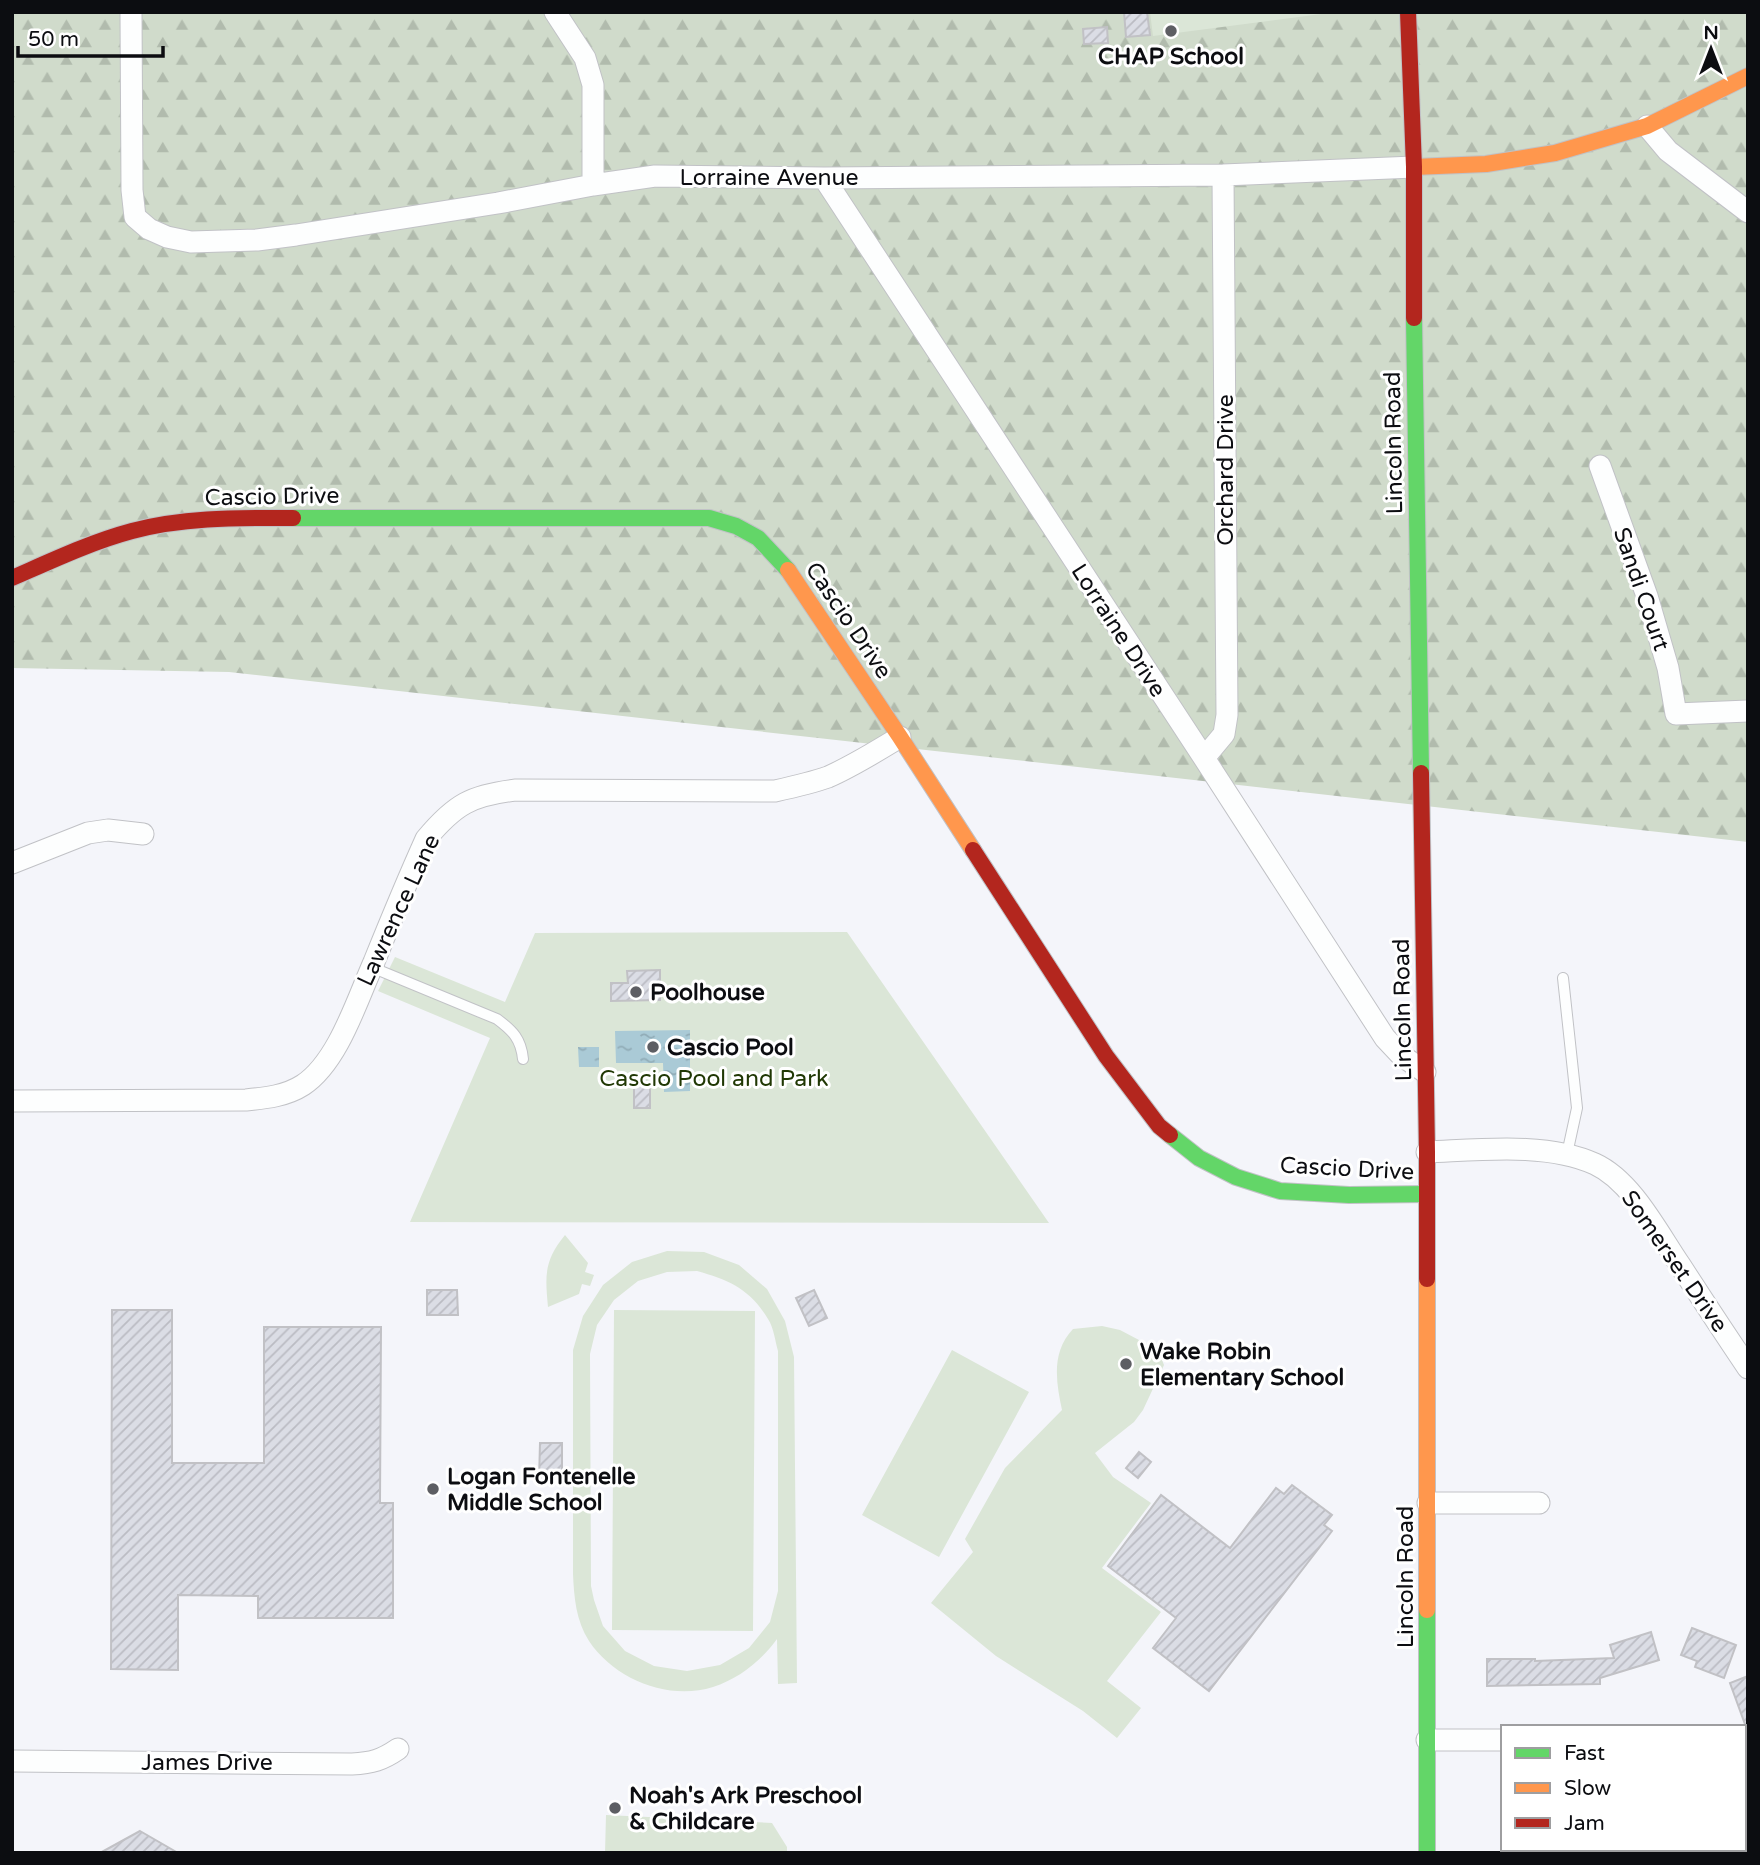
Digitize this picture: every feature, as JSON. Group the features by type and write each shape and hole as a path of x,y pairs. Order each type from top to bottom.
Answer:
{"street":[{"name":"Lorraine Avenue","path":"131,12 132,190 135,217 149,229 167,237 191,242 257,240 655,176 824,178 1223,174 1414,167"},
{"path":"555,12 585,58 593,85 593,185"},
{"name":"Lincoln Road","path":"1408,12 1414,167 1415,413 1427,1152 1427,1853"},
{"path":"1414,167 1508,162 1555,153 1647,126 1748,76"},
{"path":"1647,126 1668,150 1748,212"},
{"name":"Orchard Drive","path":"1204,758 1224,734 1227,715 1223,174"},
{"name":"Lorraine Drive","path":"824,178 1385,1038 1401,1055 1425,1072"},
{"name":"Sandi Court","path":"1600,466 1647,596 1668,668 1676,714 1748,711"},
{"name":"Cascio Drive","path":"12,578 94,543 133,531 200,520 267,517 677,517 709,518 736,526 758,538 791,573 1106,1056 1159,1126 1199,1158 1236,1177 1280,1191 1349,1195 1427,1194"},
{"name":"Lawrence Lane","path":"12,1101 246,1100 291,1092 304,1084 328,1058 348,1023 426,839 448,815 478,797 516,790 775,791 805,785 829,776 859,762 900,737"},
{"path":"12,863 88,832 108,830 143,834"},
{"name":"Somerset Drive","path":"1427,1152 1528,1149 1567,1154 1597,1165 1625,1186 1748,1367"},
{"path":"1428,1503 1539,1503"},
{"path":"1427,1740 1501,1740"},
{"name":"James Drive","path":"12,1761 352,1764 371,1763 398,1749"}],"lane":[{"path":"371,967 497,1019 509,1028 521,1045 523,1059"},
{"path":"1563,978 1577,1108 1567,1154"}],"green space":[{"path":"12,12 1748,12 1748,842 229,672 12,668"},
{"path":"1150,12 1329,12 1329,13 1153,36"},
{"name":"Cascio Pool and Park","path":"847,932 1049,1223 410,1222 490,1038 378,991 395,957 505,1002 535,933"},
{"path":"565,1235 588,1263 585,1272 594,1275 590,1286 582,1284 579,1294 548,1307 548,1269 553,1253"},
{"path":"667,1251 704,1252 739,1265 767,1289 785,1321 794,1357 797,1683 778,1684 777,1639 749,1668 723,1684 696,1691 661,1689 644,1684 613,1667 589,1641 581,1625 573,1574 573,1350 583,1316 603,1285 632,1262","holes":["697,1271 738,1287 754,1300 770,1323 778,1351 778,1591 770,1622 749,1648 720,1665 687,1671 654,1666 625,1651 603,1626 594,1600 591,1586 590,1354 597,1325 614,1300 638,1281 667,1272"]},
{"path":"614,1310 755,1311 753,1631 612,1630"},
{"path":"1102,1326 1120,1330 1158,1350 1164,1365 1143,1410 1134,1422 1095,1453 1113,1477 1151,1503 1102,1568 1161,1612 1107,1681 1141,1708 1117,1738 1083,1711 996,1656 931,1603 973,1552 965,1539 1005,1468 1062,1410 1057,1368 1061,1347 1066,1338 1073,1329"},
{"path":"952,1350 1029,1392 939,1557 862,1515"},
{"path":"606,1815 772,1823 787,1847 787,1853 605,1853"}],"water":[{"name":"Cascio Pool","path":"690,1030 690,1091 664,1092 663,1063 616,1063 615,1031"},
{"path":"578,1047 599,1047 599,1067 579,1067"}],"building":[{"path":"1124,12 1147,12 1150,35 1126,37"},
{"path":"1107,27 1108,43 1084,44 1083,29"},
{"name":"Poolhouse","path":"660,970 660,1000 611,1001 611,983 628,983 627,971"},
{"path":"634,1085 650,1085 650,1108 634,1108"},
{"path":"427,1290 457,1290 458,1315 427,1315"},
{"path":"814,1290 827,1318 809,1326 796,1298"},
{"name":"Logan Fontenelle Middle School","path":"112,1310 172,1310 172,1463 264,1463 264,1327 381,1327 380,1503 393,1503 393,1618 258,1618 258,1596 178,1595 178,1670 111,1669"},
{"path":"540,1443 562,1443 562,1480 539,1480"},
{"path":"1139,1452 1151,1462 1138,1478 1126,1468"},
{"path":"1292,1485 1332,1515 1324,1525 1332,1531 1209,1691 1153,1648 1176,1618 1108,1566 1161,1495 1230,1548 1276,1488 1284,1494"},
{"path":"1692,1628 1736,1645 1724,1678 1695,1667 1697,1661 1681,1655"},
{"path":"1651,1632 1659,1660 1600,1678 1600,1684 1487,1686 1487,1659 1535,1661 1614,1658 1610,1645"},
{"path":"1748,1676 1748,1727 1746,1727 1730,1683"},
{"path":"140,1831 178,1853 100,1853"}],"traffic: fast":[{"path":"1414,318 1421,773"},
{"path":"293,518 709,518 736,526 758,538 788,570"},
{"path":"1170,1135 1199,1158 1236,1177 1280,1191 1349,1195 1427,1194"},
{"path":"1427,1610 1427,1853"}],"traffic: slow":[{"path":"1414,167 1486,164 1555,153 1647,126 1748,76"},
{"path":"788,570 973,850"},
{"path":"1427,1279 1427,1610"}],"traffic: jam":[{"path":"1408,12 1414,167 1414,318"},
{"path":"12,578 71,552 152,526 212,519 293,518"},
{"path":"1421,773 1427,1279"},
{"path":"973,850 1106,1056 1159,1126 1170,1135"}],"place":[{"name":"CHAP School","path":"1171,31"},
{"name":"Poolhouse","path":"636,992"},
{"name":"Cascio Pool","path":"653,1047"},
{"name":"Wake Robin Elementary School","path":"1126,1364"},
{"name":"Logan Fontenelle Middle School","path":"433,1489"},
{"name":"Noah's Ark Preschool & Childcare","path":"615,1808"}]}
